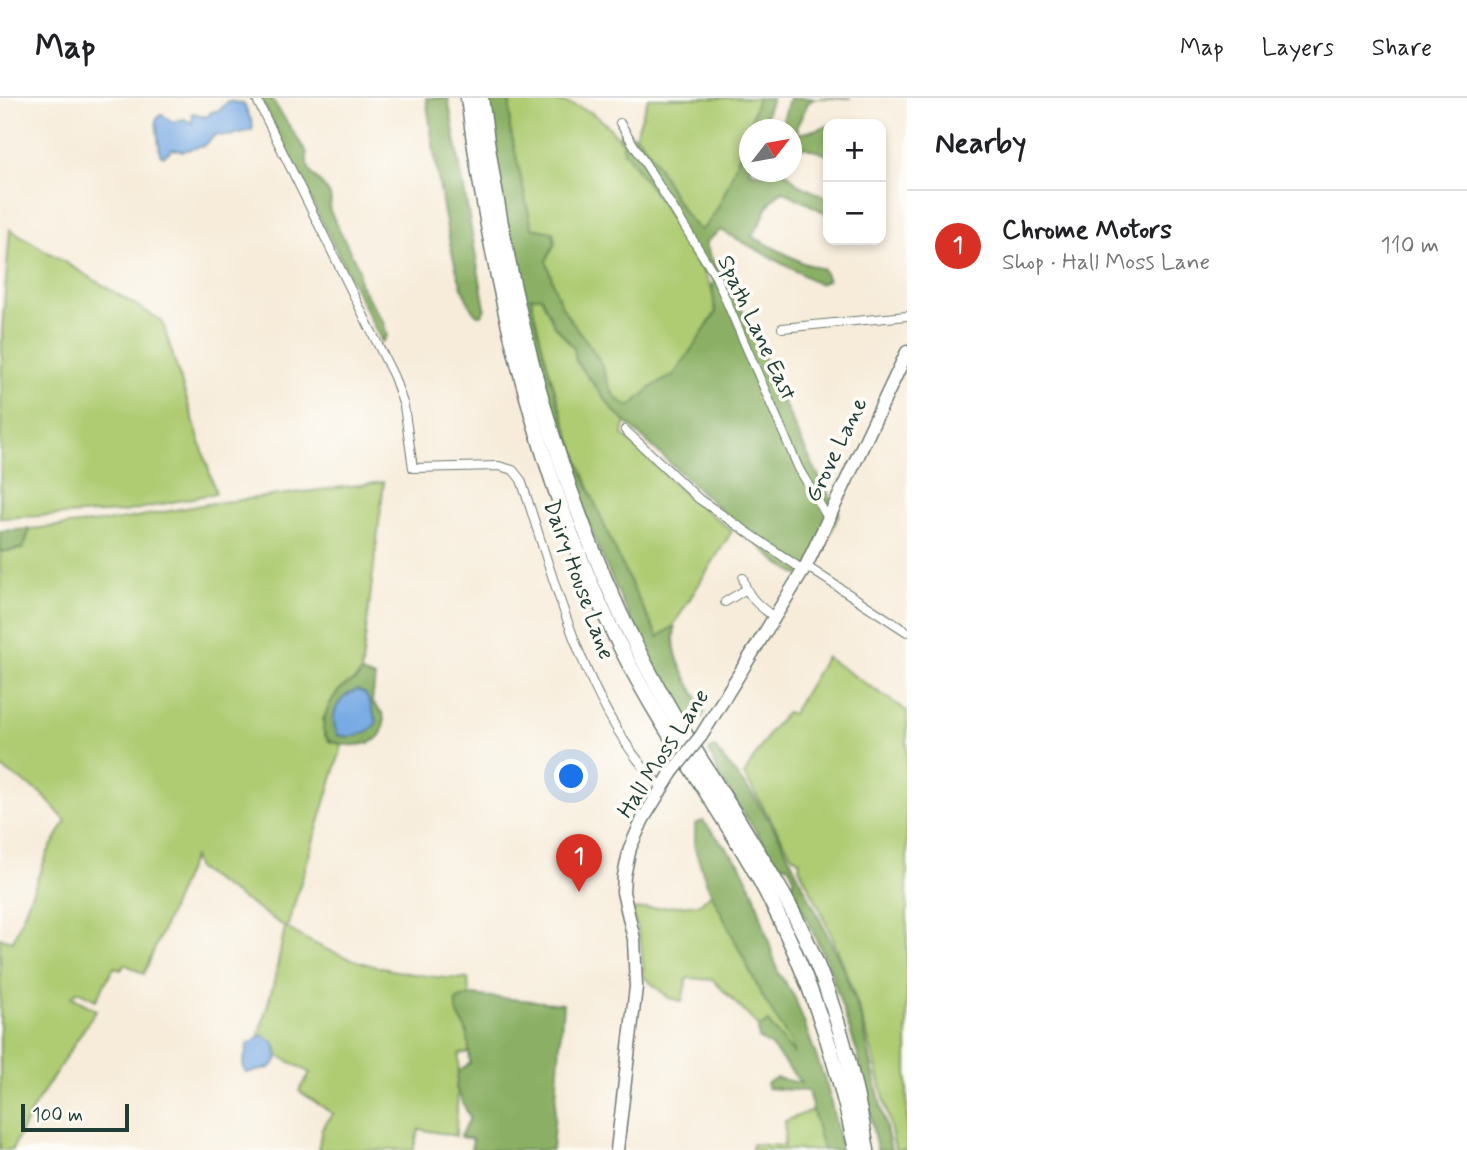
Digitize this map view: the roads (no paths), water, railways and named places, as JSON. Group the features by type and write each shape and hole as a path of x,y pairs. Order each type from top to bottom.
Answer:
{"highway":[{"path":"468,98 498,272 531,406 564,515 592,586 638,682 744,853 789,940 829,1043 856,1150"},
{"path":"481,98 522,318 544,404 578,512 650,673 792,910 827,988 842,1035 867,1150"}],"street":[{"name":"Dairy House Lane","path":"256,98 394,377 404,406 413,468 499,466 513,470 521,480 543,551 603,700 636,757 662,787"},
{"name":"Spath Lane East","path":"620,123 716,277 799,469 828,518"},
{"path":"782,328 907,316"},
{"name":"Grove Lane","path":"805,568 907,352"},
{"path":"625,430 699,499 907,632"},
{"name":"Hall Moss Lane","path":"617,1150 636,988 634,939 623,892 624,876 634,838 662,787 701,736 805,568"},
{"path":"743,578 745,590 757,606 774,617"},
{"path":"725,602 745,590"}],"water":[{"path":"228,101 244,104 253,125 252,130 229,136 215,135 203,146 183,151 173,149 164,156 160,154 156,120 161,114 173,122 184,119 192,123 193,113 207,117 211,112 220,110"},
{"path":"357,690 366,694 377,722 360,735 338,735 334,721 336,708 344,697"},
{"path":"263,1035 275,1043 278,1059 270,1068 246,1073 243,1064 248,1044"}],"place":[{"name":"Chrome Motors","path":"579,892"}]}
